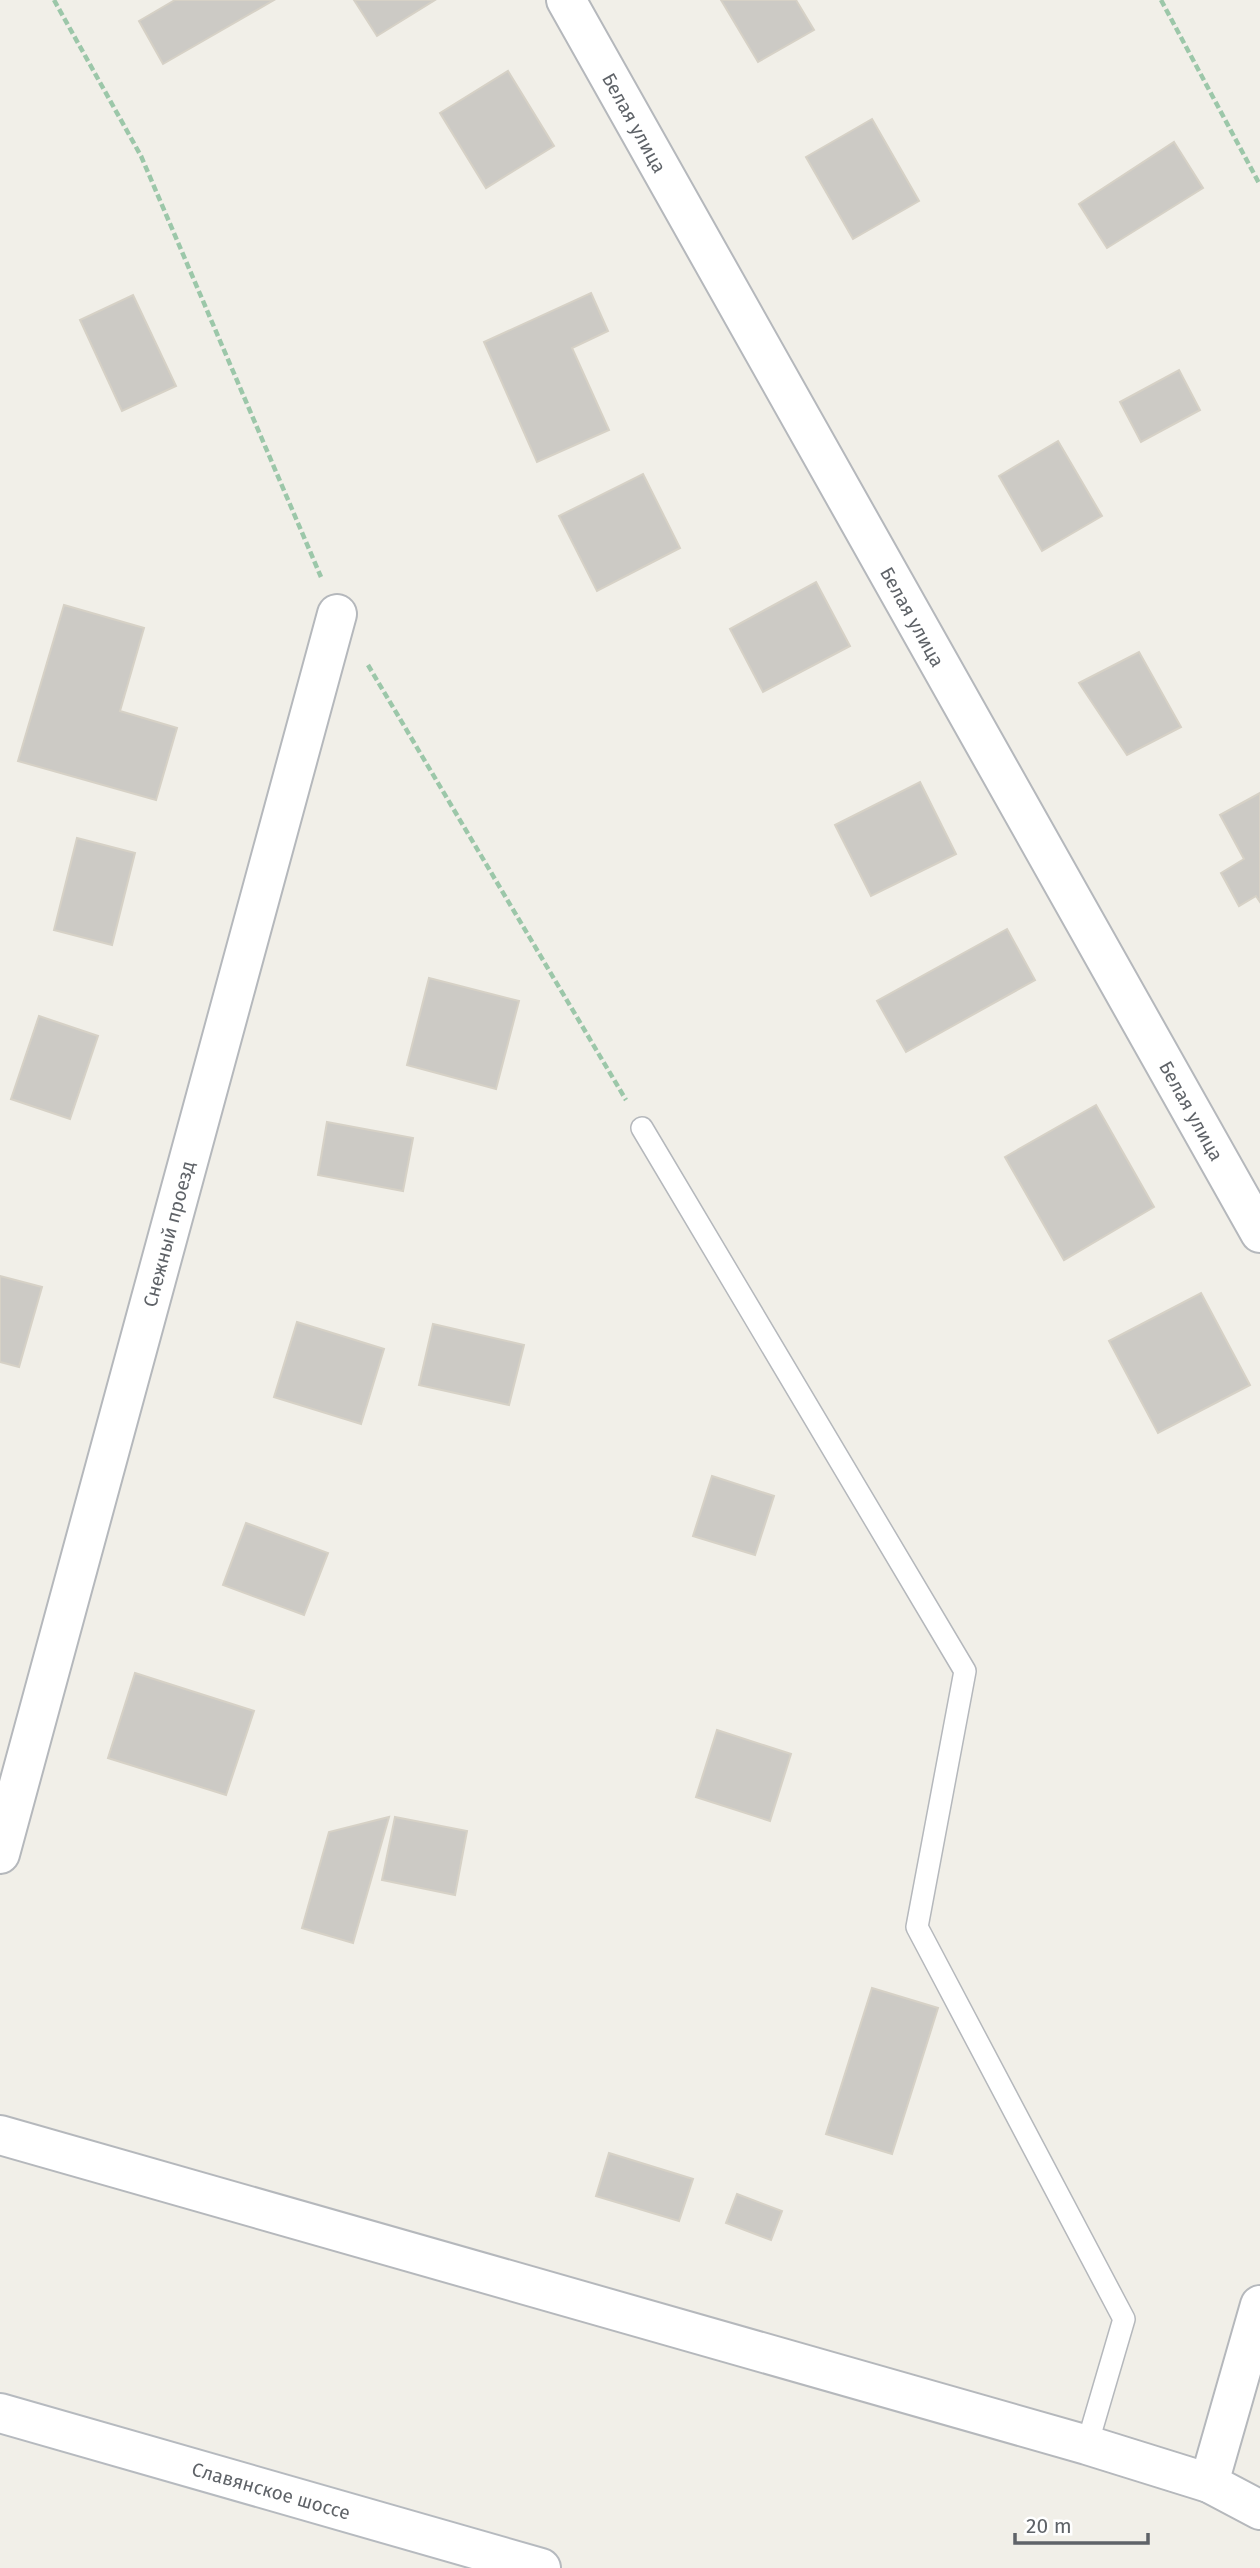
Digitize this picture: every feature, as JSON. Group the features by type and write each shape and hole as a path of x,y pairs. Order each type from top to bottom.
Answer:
{"street":[{"name":"Белая улица","path":"566,0 1260,1233"},
{"name":"Снежный проезд","path":"0,1854 337,614"},
{"path":"0,2135 1087,2445 1209,2483 1260,2510"},
{"path":"1209,2483 1260,2305"},
{"name":"Славянское шоссе","path":"0,2413 541,2568"}],"lane":[{"path":"642,1128 965,1671 917,1927 1124,2319 1087,2445"}],"path":[{"path":"1161,0 1260,185"}],"building":[{"path":"175,0 274,0 163,64 139,21"},
{"path":"354,0 435,0 377,36"},
{"path":"721,0 796,0 814,30 758,62"},
{"path":"508,71 554,146 486,188 440,113"},
{"path":"872,119 919,201 853,239 806,157"},
{"path":"1174,142 1203,188 1107,248 1079,204"},
{"path":"591,293 608,331 572,348 609,430 537,462 484,342"},
{"path":"133,295 176,386 122,411 80,320"},
{"path":"1179,370 1200,410 1141,442 1120,402"},
{"path":"1058,441 1102,516 1042,551 999,476"},
{"path":"643,474 680,548 597,591 559,516"},
{"path":"816,582 850,646 763,692 730,629"},
{"path":"64,605 144,628 120,711 177,728 156,800 18,761"},
{"path":"1139,652 1181,727 1127,755 1079,683"},
{"path":"920,782 956,854 871,896 835,825"},
{"path":"1260,793 1260,902 1256,896 1239,906 1221,873 1244,859 1220,815"},
{"path":"77,838 135,853 112,945 54,930"},
{"path":"1007,929 1035,980 906,1052 877,1001"},
{"path":"429,978 519,1001 496,1089 407,1065"},
{"path":"39,1016 98,1036 70,1119 11,1099"},
{"path":"1096,1105 1154,1207 1064,1260 1005,1157"},
{"path":"327,1122 413,1138 403,1191 318,1175"},
{"path":"0,1276 42,1287 19,1367 0,1362"},
{"path":"1201,1293 1250,1385 1158,1433 1109,1341"},
{"path":"297,1322 384,1349 361,1424 274,1397"},
{"path":"433,1324 524,1345 509,1405 419,1385"},
{"path":"712,1476 774,1496 755,1555 693,1536"},
{"path":"246,1523 328,1553 304,1615 223,1585"},
{"path":"135,1673 254,1711 226,1795 108,1758"},
{"path":"717,1730 791,1754 770,1821 696,1797"},
{"path":"389,1817 353,1943 302,1928 329,1832"},
{"path":"395,1817 467,1831 455,1895 382,1880"},
{"path":"872,1988 938,2008 892,2154 826,2134"},
{"path":"609,2153 693,2179 679,2221 596,2196"},
{"path":"737,2194 782,2211 771,2240 726,2223"}]}
